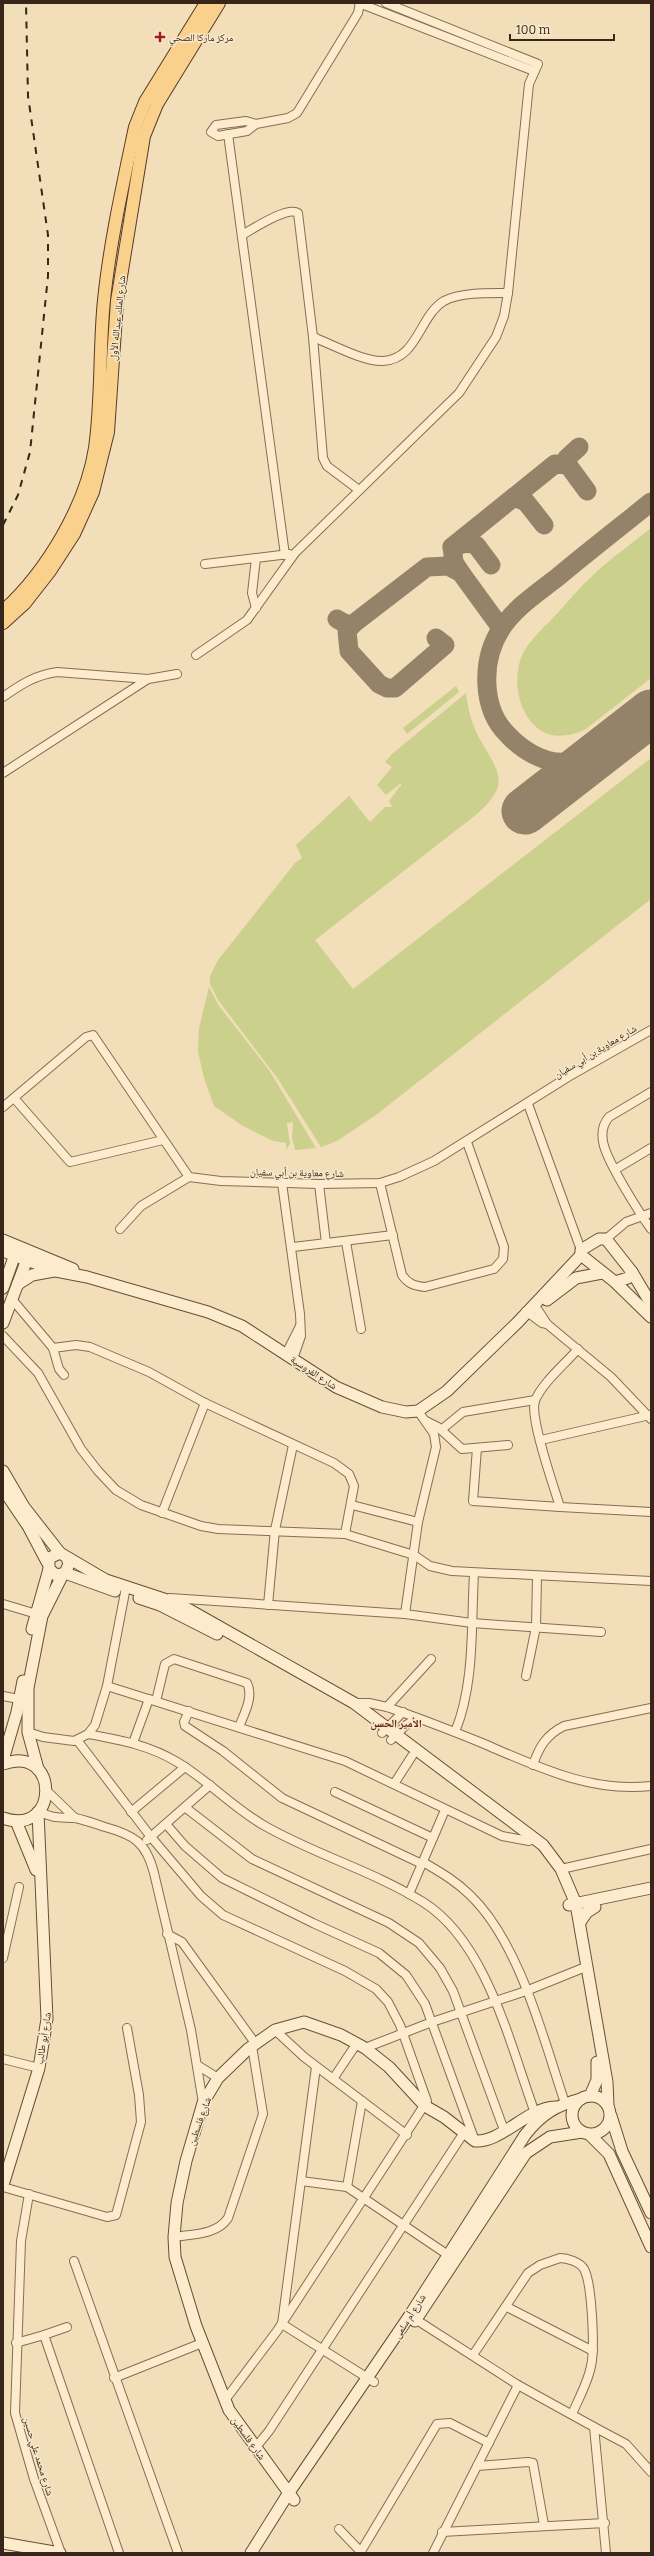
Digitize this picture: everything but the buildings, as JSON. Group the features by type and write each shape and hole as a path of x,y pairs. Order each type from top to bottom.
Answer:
{"main road":[{"name":"شارع الملك عبدالله الأول","path":"3,611 41,568 65,529 84,486 95,448 105,292 136,121 145,102 206,3"},
{"name":"شارع الملك عبدالله الأول","path":"3,624 25,603 50,571 74,534 93,492 108,432 117,301 144,136 153,112 219,3"}],"street":[{"path":"386,3 536,67"},
{"path":"256,124 251,130 215,136 211,129 216,125 246,121 256,124 288,118 300,109 363,4 536,67"},
{"path":"196,655 241,625 256,608 295,553 440,414 468,382 496,337 504,316 508,293 529,84 536,67"},
{"path":"228,134 285,555"},
{"path":"242,235 280,215 293,211 298,213 313,337 323,458 327,466 359,490"},
{"path":"313,337 371,360 388,360 408,349 436,309 445,301 482,294 508,293"},
{"path":"205,564 295,553"},
{"path":"256,558 252,593 256,608"},
{"path":"3,697 33,678 57,672 148,679 177,674"},
{"path":"3,773 148,679"},
{"name":"شارع معاوية بن أبي سفيان","path":"189,1176 221,1181 320,1184 380,1183 410,1174 467,1142 568,1077 651,1030"},
{"path":"3,1107 86,1037 93,1035 163,1140 189,1176 141,1206 120,1229"},
{"path":"651,1092 614,1114 605,1122 603,1128 604,1146 642,1217 651,1229"},
{"path":"14,1098 70,1162 163,1140"},
{"path":"528,1104 581,1252 651,1317"},
{"path":"380,1183 402,1275 407,1281 418,1286 425,1287 494,1269 501,1262 504,1247 467,1142"},
{"path":"616,1169 651,1148"},
{"path":"282,1182 293,1247 300,1326 290,1356"},
{"path":"320,1184 326,1243"},
{"path":"532,1310 581,1252 595,1240 606,1239 626,1222 651,1213"},
{"path":"293,1247 346,1242 393,1235"},
{"path":"606,1239 632,1272 651,1304"},
{"name":"شارع الفروسية","path":"3,1240 16,1251 79,1272 87,1277"},
{"path":"346,1242 361,1329"},
{"name":"شارع الفروسية","path":"3,1251 16,1251"},
{"path":"3,1288 16,1251"},
{"path":"3,1323 11,1298 18,1284 28,1256"},
{"name":"شارع الفروسية","path":"28,1256 56,1271 87,1277 208,1312 242,1326 358,1398 396,1411 418,1411"},
{"path":"18,1284 32,1275 56,1271"},
{"path":"404,1614 418,1522 436,1447 434,1434 426,1420 418,1411 447,1391 532,1310 576,1278 602,1272"},
{"path":"615,1282 624,1280 632,1272"},
{"path":"11,1298 53,1348 59,1369 64,1375"},
{"path":"532,1310 610,1377 650,1416"},
{"path":"3,1336 38,1373 81,1449 98,1471 116,1490 141,1505 162,1513 218,1529 275,1530 344,1534 414,1555 436,1568 474,1573 651,1581"},
{"path":"53,1348 76,1345 90,1347 149,1372 205,1403 334,1463 350,1474 354,1486 352,1505 344,1534"},
{"path":"560,1507 541,1440 534,1405 536,1400 578,1349"},
{"path":"441,1430 463,1412 536,1400"},
{"path":"162,1513 205,1403"},
{"path":"541,1440 650,1416"},
{"path":"426,1420 441,1430 460,1448 508,1445"},
{"path":"268,1606 275,1530 293,1445"},
{"path":"477,1448 473,1501 651,1512"},
{"path":"3,1471 24,1508 69,1564 39,1614"},
{"path":"3,1489 28,1526 53,1574 64,1573 126,1591 160,1605 207,1629 349,1708 389,1734 543,1845 561,1869 571,1887 584,1967 607,2082 609,2123 603,2130 586,2133"},
{"path":"352,1505 418,1522"},
{"path":"3,1760 23,1700 48,1566 52,1555 64,1556 126,1591 163,1597 268,1606 404,1614 472,1623 602,1632"},
{"path":"454,1732 462,1715 467,1693 474,1573"},
{"path":"526,1676 536,1628 537,1576"},
{"path":"28,1732 43,1737 64,1741 77,1740 88,1734 100,1714 126,1591"},
{"path":"163,1597 179,1604 354,1703 412,1756 542,1852 558,1874 580,1922 584,1967 598,2070 596,2086 586,2097 575,2105 572,2113 575,2126 586,2133 609,2154 651,2246"},
{"path":"3,1604 39,1614"},
{"path":"132,1743 152,1700 165,1664 174,1659 247,1684 249,1689 248,1700 239,1727"},
{"path":"387,1707 431,1659"},
{"path":"107,1686 345,1761 445,1810 507,1838 529,1841"},
{"path":"3,1696 23,1700"},
{"path":"9,1821 28,1819 39,1812 45,1802 47,1791 46,1783 38,1769 30,1745 23,1700"},
{"path":"354,1703 369,1703 403,1712 563,1776 600,1786 625,1788 651,1786"},
{"path":"533,1765 540,1746 555,1731 564,1726 651,1708"},
{"path":"166,1824 193,1853 235,1885 385,1956 413,1983 432,2022 475,2141 485,2140 535,2113 560,2105 526,1991 502,1938 481,1906 458,1884 422,1863 276,1795 223,1751 186,1726 184,1722 189,1711"},
{"path":"389,1734 403,1712"},
{"path":"389,1734 417,1718"},
{"path":"88,1734 132,1743 156,1751 185,1767 266,1827 409,1894 435,1911 461,1938 481,1969 535,2113"},
{"path":"30,1745 34,1740 43,1737"},
{"path":"77,1740 150,1837 201,1896 223,1915 369,1983 388,2002 403,2032 427,2101 407,2135 282,2324 225,2400"},
{"path":"394,1784 412,1756"},
{"path":"3,1764 20,1761 38,1769"},
{"path":"131,1812 185,1767"},
{"path":"142,1845 186,1808 210,1785"},
{"path":"47,1791 75,1818"},
{"path":"335,1792 433,1838"},
{"path":"186,1808 252,1859 389,1923 409,1935 440,1968 462,2012 504,2130"},
{"path":"409,1894 445,1810"},
{"path":"39,1812 54,1818 75,1818 125,1833 142,1845 150,1858 191,2030 203,2103"},
{"name":"شارع أبو طالب","path":"3,2186 39,2068 48,2010 40,1886 39,1812"},
{"name":"شارع أبو طالب","path":"9,1821 32,1857 40,1886"},
{"path":"561,1869 651,1849"},
{"path":"3,1958 19,1887"},
{"path":"571,1887 597,1903"},
{"path":"580,1922 587,1912 597,1903 651,1888"},
{"path":"574,1908 651,1893"},
{"path":"167,1934 182,1942 253,2045 263,2114 228,2218 224,2223 213,2230 174,2237"},
{"path":"333,2079 361,2045 526,1991 584,1967"},
{"name":"شارع فلسطين","path":"293,2494 232,2416 202,2343 178,2268 174,2237 177,2203 186,2161 203,2103 218,2078 253,2045 275,2030 304,2022 361,2045 389,2067 425,2106 475,2141"},
{"path":"3,2186 107,2216 116,2215 141,2122 139,2095 127,2028"},
{"path":"275,2030 316,2067 407,2135"},
{"path":"3,2059 39,2068"},
{"path":"197,2065 218,2078"},
{"path":"282,2324 316,2067"},
{"path":"586,2097 602,2099 609,2110 622,2151 651,2213"},
{"name":"شارع أم سلمى","path":"413,2317 448,2255 526,2135 539,2119 560,2105 586,2097"},
{"path":"347,2187 362,2101"},
{"name":"شارع أم سلمى","path":"251,2553 293,2494 526,2152 550,2137 586,2133"},
{"path":"256,2447 322,2350 463,2134"},
{"path":"301,2181 347,2187 448,2255"},
{"name":"شارع محمد علي حسين","path":"29,2194 21,2241 16,2343 16,2418 34,2480 60,2553"},
{"path":"473,2355 528,2273 535,2267 560,2258 579,2264 584,2269 588,2280 593,2350 589,2376 572,2414"},
{"path":"74,2261 114,2378 178,2553"},
{"path":"506,2307 593,2350"},
{"path":"413,2317 518,2385 572,2414 594,2428 626,2444 651,2472"},
{"path":"282,2324 370,2380"},
{"path":"16,2343 44,2335 67,2326"},
{"path":"44,2335 116,2539 119,2553"},
{"path":"114,2378 202,2343"},
{"path":"433,2553 442,2532 518,2385"},
{"path":"339,2529 361,2552 437,2424 450,2423 488,2443"},
{"path":"594,2428 605,2523 606,2553"},
{"path":"477,2466 528,2462 533,2463 544,2525"},
{"name":"شارع أم سلمى","path":"258,2553 293,2494"},
{"path":"442,2532 544,2525 605,2523"},
{"path":"5,2543 60,2553"}],"green space":[{"path":"651,528 651,678 586,729 573,734 559,736 546,734 535,726 529,719 521,703 517,685 517,676 523,653 534,638 596,572"},
{"path":"456,686 459,692 407,734 403,728"},
{"path":"466,693 468,706 474,725 497,772 499,780 498,787 487,804 477,814 315,940 353,989 651,758 651,899 376,1115 337,1141 321,1147 278,1079 218,1000 210,984 210,976 218,960 295,863 302,858 296,845 349,796 370,822 385,807 392,807 389,801 401,783 386,795 377,785 392,767 385,762 392,754"},
{"path":"209,987 219,1006 269,1070 316,1148 295,1150 292,1137 293,1122 287,1123 290,1144 286,1150 286,1143 273,1141 243,1126 214,1106 204,1078 198,1052 199,1028"}],"taxiway":[{"path":"568,465 567,458 579,447"},
{"path":"461,573 454,562 452,547 555,464 568,465 587,491"},
{"path":"514,497 526,502 544,525"},
{"path":"601,752 575,760 558,762 550,761 534,755 520,746 499,724 493,712 487,684 487,669 494,641 513,614 528,600 651,502"},
{"path":"452,547 466,543 476,545 491,565"},
{"path":"337,619 346,624 353,624 427,567 448,566 461,573 501,628"},
{"path":"353,624 347,631 349,651 379,684 387,688 395,688 445,645 436,638"}],"runway":[{"path":"525,811 651,713"}],"railway":[{"path":"3,525 18,495 30,452 48,276 48,235 28,96 26,3"}],"place":[{"name":"مركز ماركا الصحي","path":"160,37"}],"district":[{"name":"الأمير الحسن","path":"396,1723"}]}
